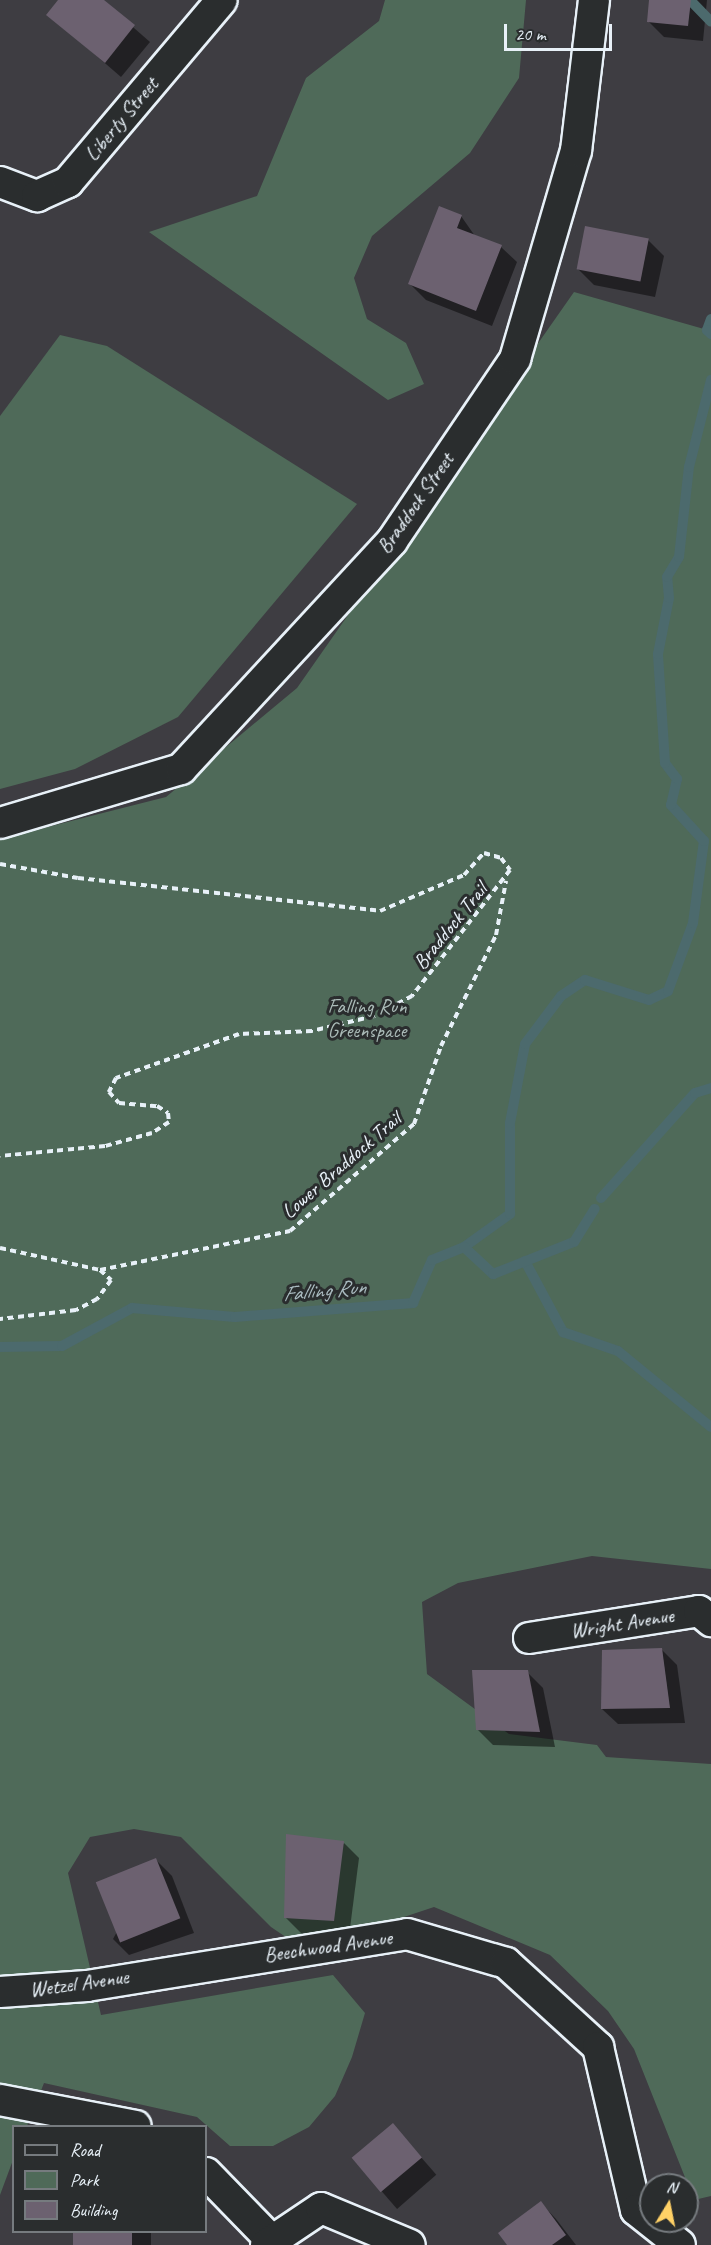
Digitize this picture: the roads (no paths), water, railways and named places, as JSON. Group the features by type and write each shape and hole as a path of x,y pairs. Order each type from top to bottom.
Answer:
{"street":[{"name":"Liberty Street","path":"0,182 37,196 68,182 222,0"},
{"name":"Braddock Street","path":"0,823 181,769 392,542 515,359 576,152 594,0"},
{"name":"Wright Avenue","path":"529,1638 699,1611 711,1621"},
{"name":"Beechwood Avenue","path":"159,1971 407,1934 506,1963 598,2046 636,2210 680,2245"},
{"name":"Wetzel Avenue","path":"0,1992 87,1986 159,1971"},
{"path":"0,2100 126,2125"},
{"path":"207,2174 272,2243 321,2208 410,2245"}],"waterway":[{"path":"690,0 711,22"},
{"path":"711,319 707,330 711,334"},
{"path":"464,1247 510,1214 510,1123 525,1044 561,996 585,980 649,1000 668,991 693,923 704,841 671,805 677,779 665,763 658,654 669,598 667,577 679,557 689,467 711,380"},
{"name":"Falling Run","path":"601,1198 695,1093 711,1088"},
{"name":"Falling Run","path":"0,1347 62,1346 132,1308 235,1317 413,1303 432,1260 464,1247 493,1274 574,1242 595,1209"},
{"path":"525,1261 563,1332 618,1351 711,1427"}],"park label":[{"name":"Falling Run Greenspace","path":"367,1018"}]}
